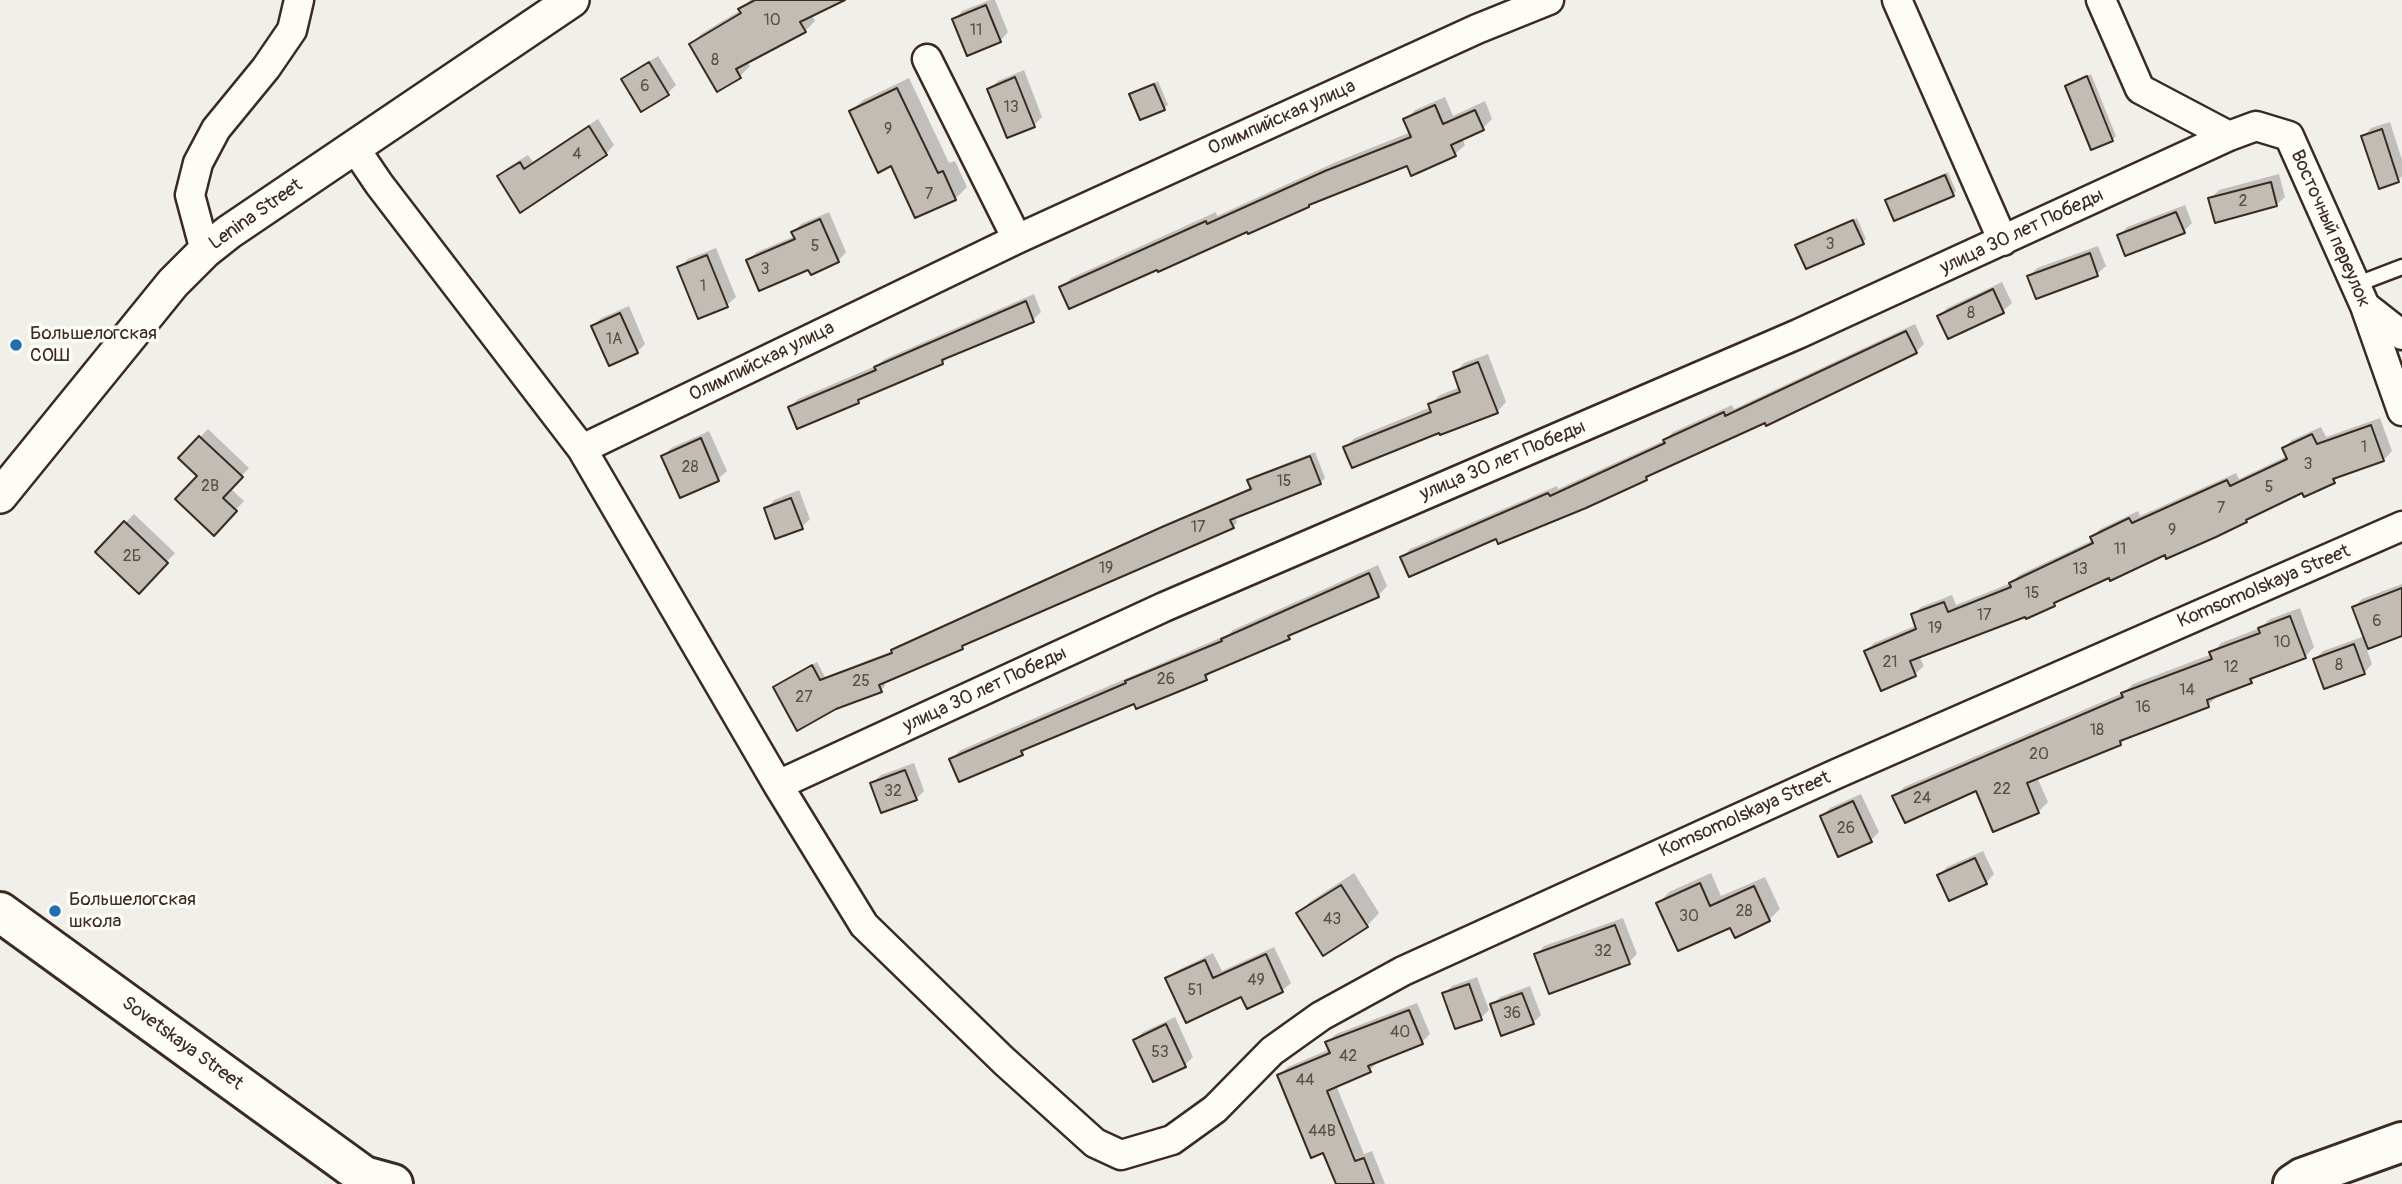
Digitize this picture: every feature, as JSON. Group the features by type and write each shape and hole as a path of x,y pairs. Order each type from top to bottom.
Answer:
{"main road":[{"name":"Sovetskaya Street","path":"0,912 371,1182"},
{"path":"2293,1184 2302,1178 2402,1145"},
{"path":"2347,1184 2402,1145"}],"street":[{"path":"205,251 190,195 198,163 216,129 266,68 292,30 299,0"},
{"name":"Lenina Street","path":"0,496 173,283 205,251 572,0"},
{"name":"Олимпийская улица","path":"582,449 1017,239 1477,29 1549,0"},
{"path":"1897,0 2003,241"},
{"path":"2101,0 2140,89 2229,136"},
{"path":"927,59 1017,239"},
{"name":"Восточный переулок","path":"2229,136 2256,125 2289,136 2360,295 2402,411"},
{"name":"улица 30 лет Победы","path":"778,785 1164,607 1798,334 2229,136"},
{"path":"354,147 379,184 582,449 778,785"},
{"path":"2360,295 2402,335"},
{"name":"Komsomolskaya Street","path":"778,785 864,925 1004,1061 1095,1143 1121,1155 1172,1140 1216,1109 1272,1051 1321,1016 1403,971 1836,774 2402,526"}],"lane":[{"path":"2360,295 2402,267"}],"building":[{"path":"755,0 845,0 800,22 806,32 736,69 741,78 717,92 689,44 741,13 738,9"},
{"path":"986,5 1001,42 967,56 952,19"},
{"path":"649,62 669,95 641,112 621,79"},
{"path":"2087,76 2113,141 2091,150 2065,86"},
{"path":"1015,77 1035,127 1007,138 987,89"},
{"path":"1154,84 1165,110 1140,120 1129,94"},
{"path":"897,88 938,173 943,171 956,200 915,218 891,166 878,173 849,111"},
{"path":"1435,105 1443,124 1475,110 1484,130 1451,145 1456,156 1411,176 1407,166 1309,205 1248,234 1247,232 1069,309 1059,287 1206,221 1207,224 1325,171 1411,137 1403,119"},
{"path":"589,126 607,155 520,213 497,176 520,162 524,169"},
{"path":"2382,129 2399,182 2379,189 2361,136"},
{"path":"1945,175 1954,196 1894,221 1885,200"},
{"path":"2271,182 2277,206 2215,223 2208,198"},
{"path":"2176,212 2185,233 2125,256 2117,235"},
{"path":"820,219 839,262 811,275 808,270 759,291 746,260 795,239 791,232"},
{"path":"1853,220 1864,244 1806,269 1795,245"},
{"path":"2090,253 2098,276 2036,299 2027,276"},
{"path":"707,255 728,307 698,319 677,267"},
{"path":"1993,289 2004,313 1948,339 1937,316"},
{"path":"1026,301 1034,322 942,360 943,364 797,429 788,407"},
{"path":"620,313 638,353 609,366 591,326"},
{"path":"1906,331 1917,353 1766,426 1765,423 1646,477 1647,480 1586,508 1498,544 1496,539 1409,577 1400,557 1548,493 1550,496 1665,443 1663,440 1724,412 1725,416"},
{"path":"1478,362 1498,413 1352,468 1343,447 1431,412 1428,404 1460,392 1453,372"},
{"path":"2371,425 2384,461 2333,479 2335,483 2304,497 2302,493 2216,537 2166,559 2165,555 2110,581 2109,578 2026,619 2025,617 1910,661 1916,676 1881,691 1864,651 1916,629 1911,614 1944,602 1948,612 2011,587 2009,583 2093,543 2090,537 2129,518 2132,523 2227,480 2230,486 2287,459 2282,448 2312,434 2317,444"},
{"path":"199,436 243,477 223,498 237,511 214,536 175,499 197,476 178,458"},
{"path":"701,438 719,481 680,498 661,456"},
{"path":"1310,456 1321,484 1230,520 1234,528 879,685 882,692 836,709 797,731 773,687 812,665 820,680 892,653 891,650 1251,489 1247,480"},
{"path":"791,498 803,529 775,539 764,508"},
{"path":"124,521 168,563 139,594 95,552"},
{"path":"1369,573 1379,597 1205,675 1207,680 1136,709 1134,704 1021,751 1023,755 959,782 949,759 1222,641 1221,639"},
{"path":"2402,588 2402,636 2368,649 2352,607"},
{"path":"2290,616 2306,658 2250,679 2252,683 2207,700 2209,707 2120,741 2121,745 2027,783 2039,813 1993,832 1976,791 1905,823 1892,796 2123,697 2121,693 2212,659 2209,652 2260,633 2258,628"},
{"path":"2354,644 2365,674 2324,689 2313,659"},
{"path":"905,770 917,800 881,813 870,783"},
{"path":"1853,801 1872,842 1838,857 1820,816"},
{"path":"1975,858 1987,884 1949,901 1937,875"},
{"path":"1700,883 1710,906 1754,886 1770,921 1735,938 1730,928 1678,951 1656,903"},
{"path":"1341,885 1368,927 1323,956 1296,913"},
{"path":"1615,925 1630,964 1549,994 1534,954"},
{"path":"1266,954 1283,992 1247,1009 1241,997 1186,1023 1165,978 1205,960 1213,978"},
{"path":"1469,984 1482,1020 1455,1029 1442,993"},
{"path":"1522,993 1534,1024 1501,1036 1490,1004"},
{"path":"1409,1010 1423,1044 1368,1066 1371,1072 1327,1091 1355,1161 1364,1158 1374,1184 1336,1184 1323,1153 1311,1158 1277,1075 1330,1053 1325,1042"},
{"path":"1166,1024 1186,1067 1153,1082 1133,1040"}],"place":[{"name":"Большелогская СОШ","path":"16,345"},
{"name":"Большелогская школа","path":"55,911"}]}
